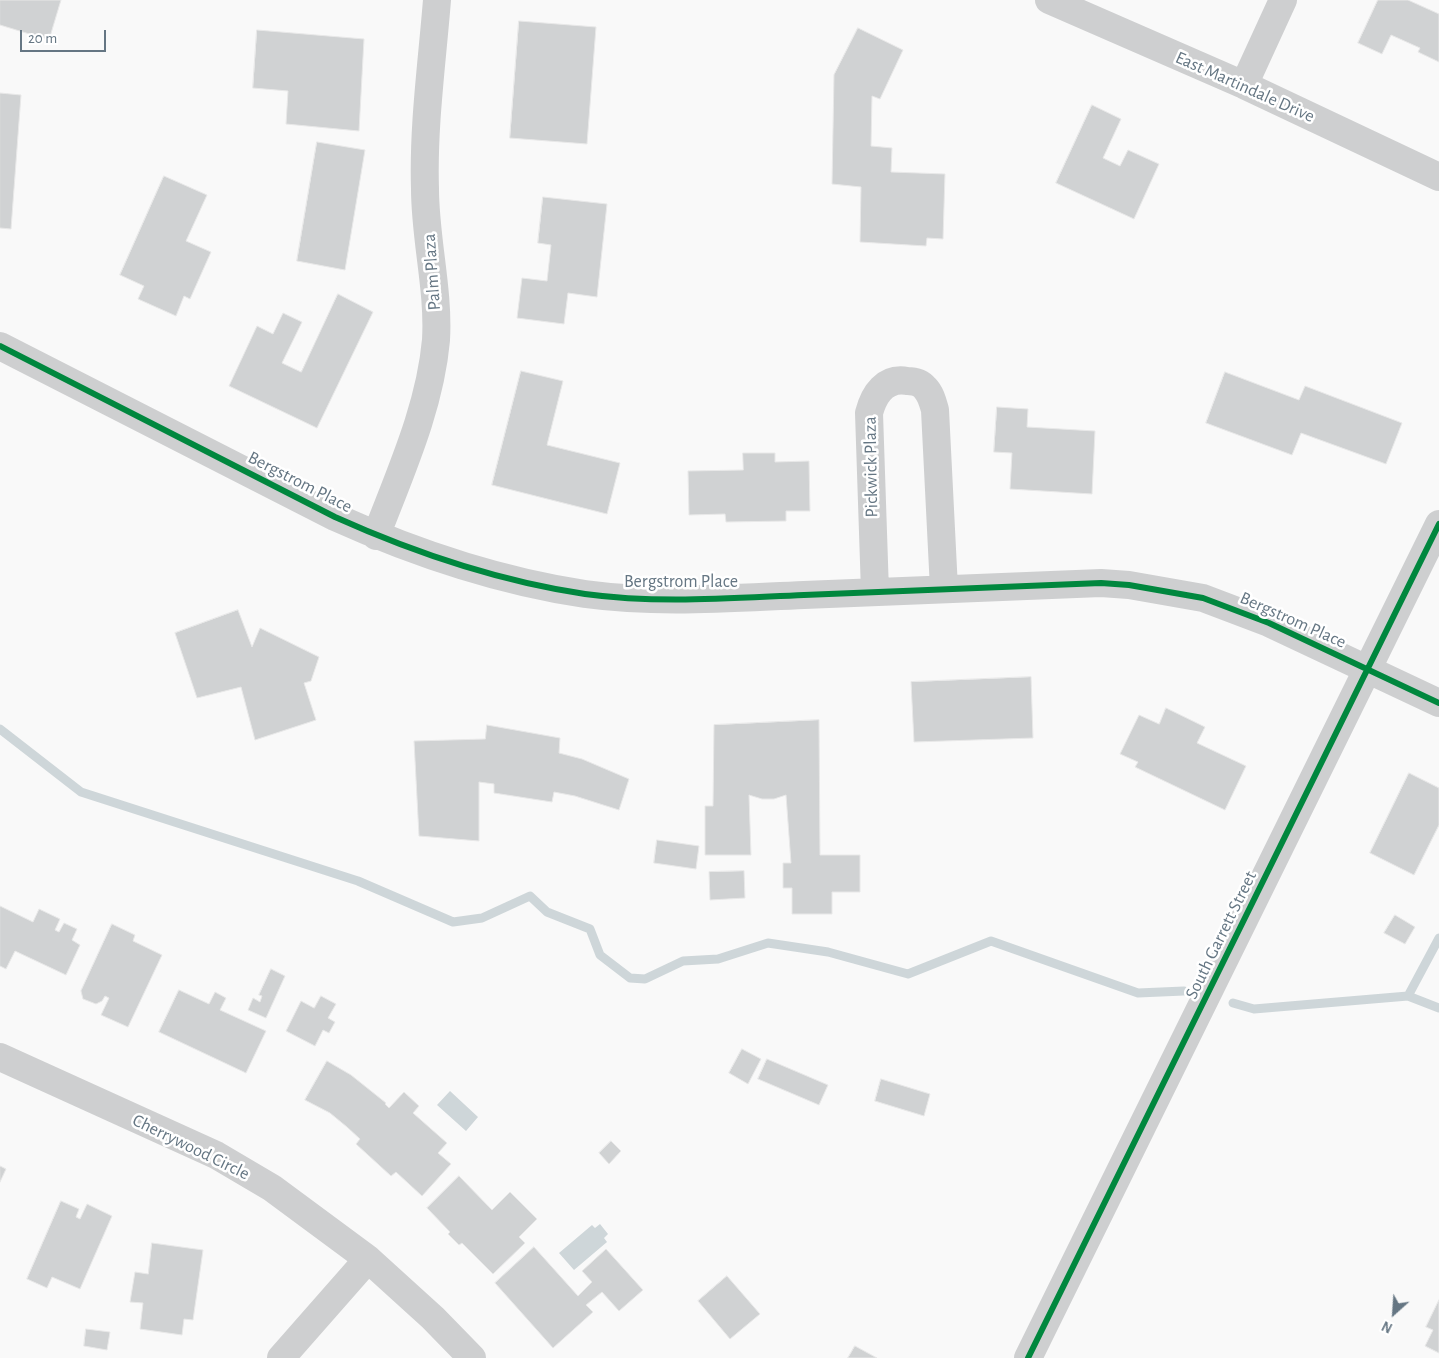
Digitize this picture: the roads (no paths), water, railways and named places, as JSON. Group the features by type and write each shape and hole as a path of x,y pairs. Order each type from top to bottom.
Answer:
{"street":[{"name":"Palm Plaza","path":"376,536 423,406 431,375 436,340 435,307 424,191 437,0"},
{"name":"East Martindale Drive","path":"1049,0 1244,85 1439,177"},
{"path":"1244,85 1283,0"},
{"name":"Bergstrom Place","path":"0,346 335,517 376,536 475,570 544,587 587,594 664,600 1101,583 1129,585 1203,598 1233,609 1269,623 1439,704"},
{"name":"Pickwick Plaza","path":"875,592 869,412 873,400 880,390 889,382 902,380 914,382 925,388 931,396 935,410 944,589"},
{"name":"South Garrett Street","path":"1028,1358 1439,524"},
{"name":"Cherrywood Circle","path":"0,1057 216,1155 272,1188 368,1260 427,1312 472,1358"},
{"path":"281,1358 368,1260"}],"waterway":[{"path":"0,729 81,792 358,881 453,922 482,918 530,896 547,912 590,929 600,955 630,978 645,979 683,961 718,959 768,943 828,952 908,974 991,941 1138,993 1184,991"},
{"path":"1233,1003 1254,1009 1408,996 1439,938"},
{"path":"1408,996 1439,1008"}]}
